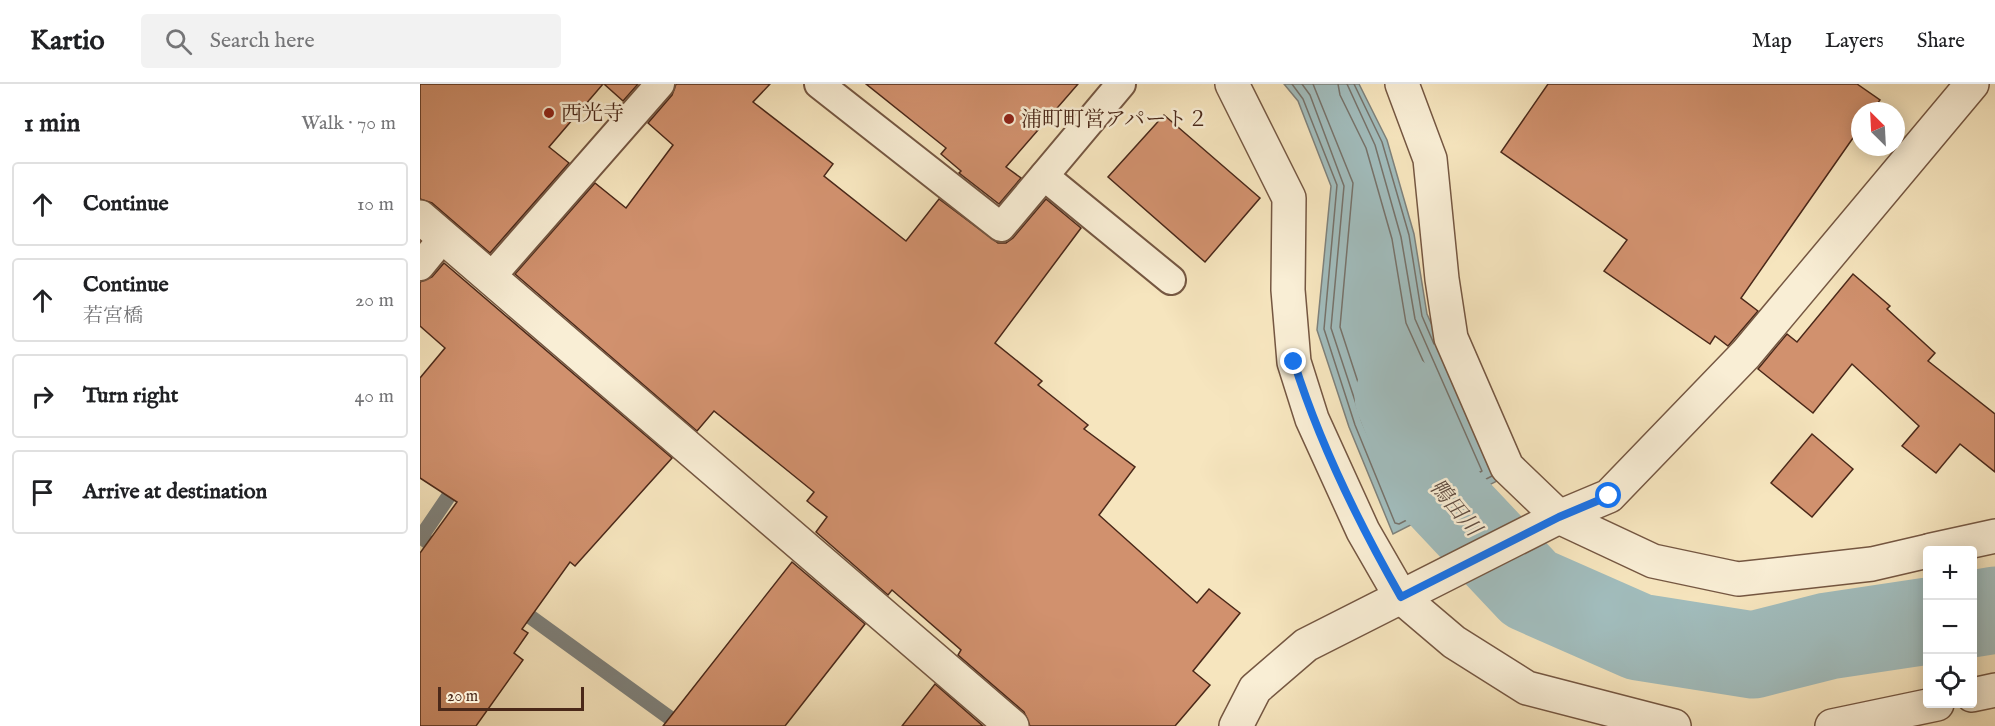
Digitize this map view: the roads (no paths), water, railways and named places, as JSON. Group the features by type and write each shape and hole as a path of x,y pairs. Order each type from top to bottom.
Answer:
{"street":[{"path":"1232,84 1289,198 1288,290 1294,362 1312,419 1363,531 1401,597 1454,642 1527,688 1674,726"},
{"path":"1402,84 1430,159 1442,279 1451,338 1507,466 1559,517 1653,561 1738,579 1872,564 1923,552"},
{"path":"1236,726 1256,689 1306,645 1559,517 1609,496 1746,354 1971,84"},
{"path":"431,228 491,277 1012,726"},
{"path":"1951,546 1995,536"},
{"path":"1977,694 1995,690"},
{"path":"1832,726 1923,707"}],"lane":[{"path":"491,277 660,84"},
{"path":"819,84 1001,227 1121,84"},
{"path":"1044,176 1171,280"},
{"path":"420,266 431,228"}],"water":[{"path":"1284,84 1359,84 1387,140 1414,234 1427,314 1501,479 1393,534 1349,427 1317,330 1331,186 1298,101"}],"waterway":[{"name":"鴨田川","path":"1398,397 1434,487 1530,589 1639,637 1753,655 1828,636 1923,622"},
{"path":"444,554 421,537 459,481"},
{"path":"514,605 681,726"},
{"name":"鴨田川","path":"1977,613 1995,610"}],"place":[{"name":"西光寺","path":"549,113"},
{"name":"浦町町営アパート２","path":"1009,119"}]}
